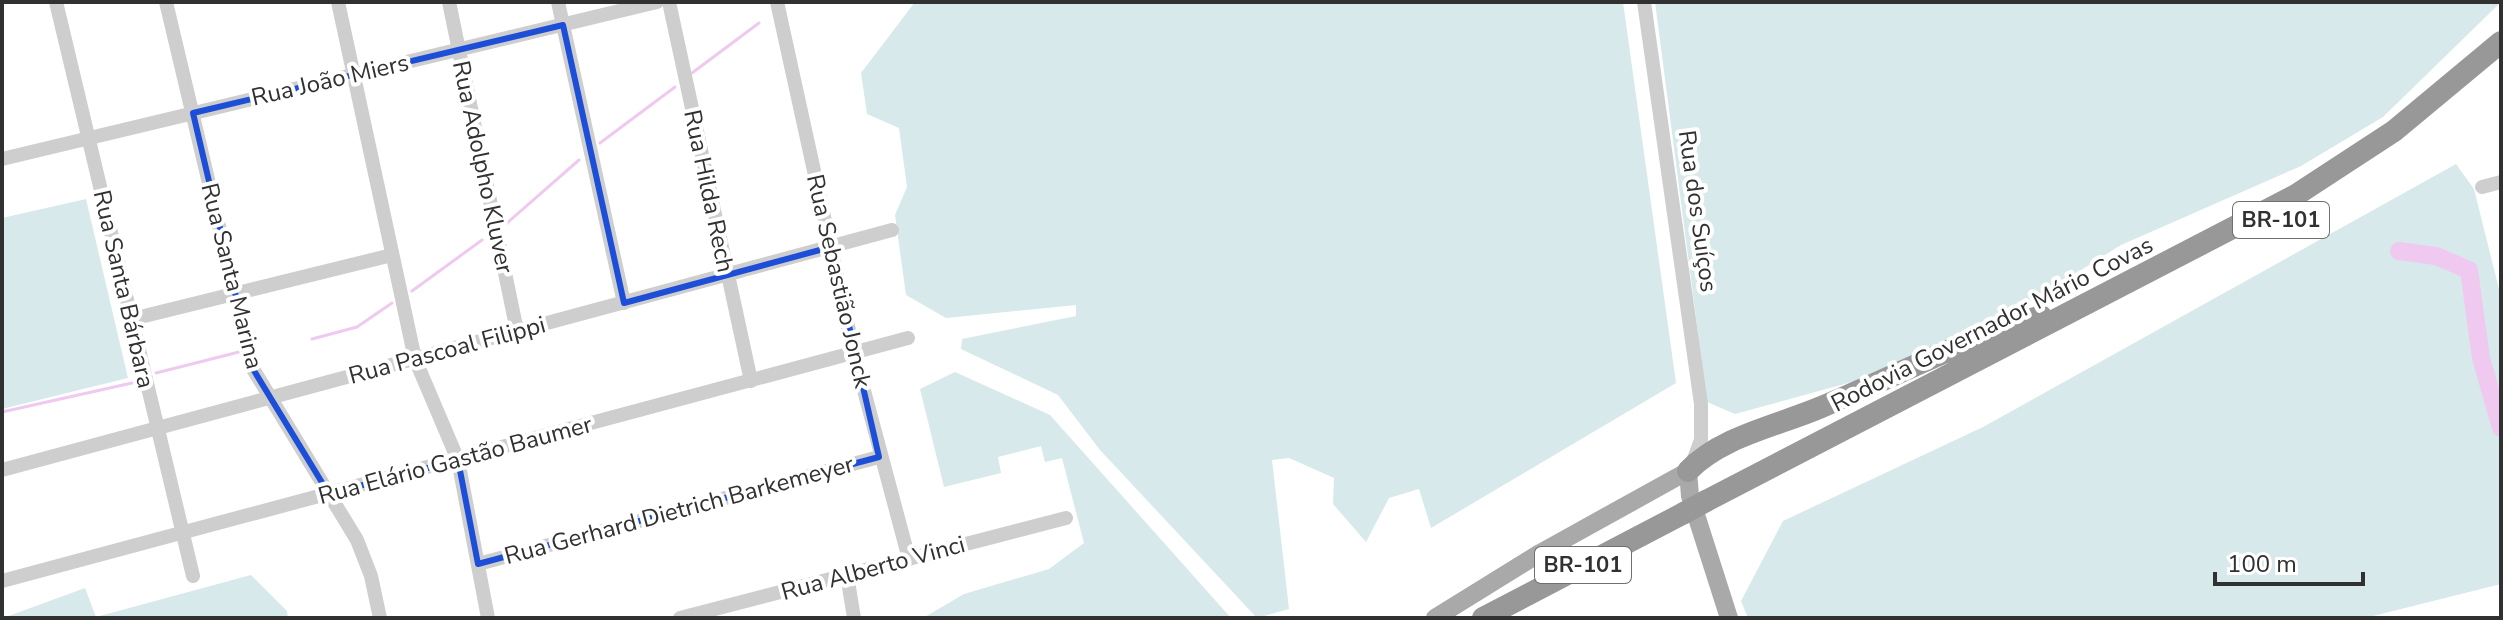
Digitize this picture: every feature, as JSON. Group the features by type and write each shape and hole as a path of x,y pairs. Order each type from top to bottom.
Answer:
{"highway":[{"name":"Rodovia Governador Mário Covas","path":"1708,508 2328,176 2431,103 2501,42"},
{"name":"Rodovia Governador Mário Covas","path":"1483,618 2292,214 2403,142 2501,61"},
{"path":"1688,471 1703,455 1824,406 1978,336 2099,297"},
{"name":"Rodovia Governador Mário Covas","path":"1514,618 1686,519"}],"main road":[{"path":"1435,618 1553,545 1688,471"},
{"name":"Rua dos Suíços","path":"1688,471 1690,496 1729,618"}],"street":[{"name":"Rua Santa Bárbara","path":"56,2 193,576"},
{"name":"Rua Santa Marina","path":"166,2 253,369 362,552 380,618"},
{"path":"338,2 415,359 458,460 488,618"},
{"name":"Rua Adolpho Kluver","path":"449,2 517,331"},
{"path":"558,2 624,303"},
{"name":"Rua João Miers","path":"2,159 657,2"},
{"name":"Rua Hilda Rech","path":"669,2 751,381"},
{"name":"Rua Sebastião Jonck","path":"777,2 854,353 879,457 909,559"},
{"name":"Rua dos Suíços","path":"1644,2 1702,427 1698,450 1688,471"},
{"path":"2482,187 2501,182"},
{"name":"Rua Pascoal Filippi","path":"2,470 892,230"},
{"path":"132,319 392,255"},
{"name":"Rua Elário Gastão Baumer","path":"2,581 908,338"},
{"path":"1702,427 1723,446"},
{"name":"Rua Gerhard Dietrich Barkemeyer","path":"478,564 879,457"},
{"name":"Rua Alberto Vinci","path":"680,618 1066,518"},
{"path":"847,575 854,618"}],"highlighted area":[{"path":"563,25 624,303 831,247 879,457 478,564 458,460 329,494 253,369 193,113"}],"shaded area":[{"path":"915,2 1623,2 1676,383 1431,528 1419,489 1389,498 1366,542 1333,504 1334,478 1289,458 1272,460 1289,609 1257,618 1100,450 1058,395 961,349 962,339 1076,316 1076,305 946,318 906,295 895,215 907,187 899,128 867,114 861,73"},
{"path":"1655,2 2501,2 2383,117 2301,166 2121,245 2035,299 1859,380 1735,414 1707,402"},
{"path":"2456,164 2474,189 2501,297 2501,584 2365,618 1748,618 1741,601 1783,521 1983,427"},
{"path":"86,199 128,378 2,409 2,218"},
{"path":"955,372 1050,415 1231,618 923,618 964,594 1049,569 1084,543 1062,458 1045,462 1041,446 998,457 1001,473 944,487 920,389"},
{"path":"251,575 287,611 288,618 3,618 85,588 96,617"}],"waterway":[{"path":"692,73 759,23"},
{"path":"600,143 675,87"},
{"path":"507,223 579,160"},
{"path":"412,291 482,240"},
{"path":"2399,251 2436,256 2469,270 2481,358 2501,428"},
{"path":"312,339 357,327 392,303"},
{"path":"156,373 239,352"},
{"path":"2,412 132,383"}]}
